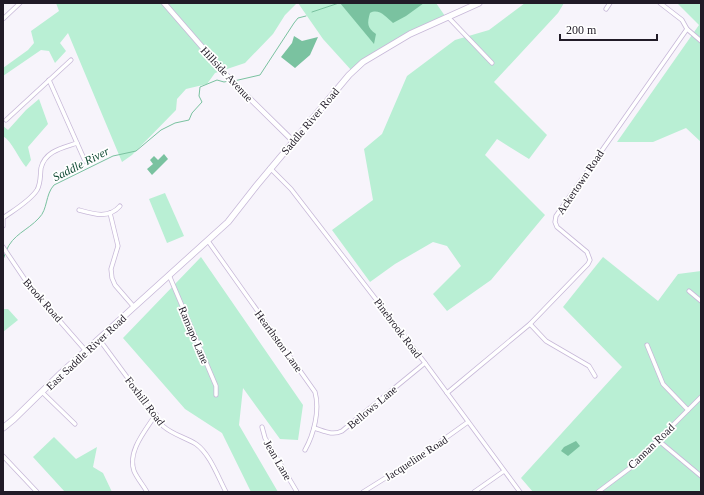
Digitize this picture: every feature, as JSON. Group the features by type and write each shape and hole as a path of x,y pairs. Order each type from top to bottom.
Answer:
{"main road":[{"name":"Saddle River Road","path":"169,276 228,222 270,168 294,142 315,114 349,75 363,62 410,34 479,3"},
{"name":"East Saddle River Road","path":"3,428 14,420 86,351 169,276"}],"street":[{"path":"3,19 20,3"},
{"name":"Hillside Avenue","path":"164,3 230,79 294,142"},
{"path":"606,9 610,3"},
{"path":"660,3 682,20 687,29 701,41"},
{"path":"448,17 492,63"},
{"name":"Ackertown Road","path":"447,393 530,324 583,270 590,260 587,252 557,227 555,222 556,216 687,29"},
{"path":"6,120 71,60"},
{"path":"49,80 85,161"},
{"path":"3,226 3,217 36,191 39,184 43,163 47,156 58,149 77,143"},
{"name":"Pinebrook Road","path":"270,168 292,188 425,363 520,492"},
{"path":"79,210 98,214 110,213 120,206"},
{"path":"110,213 118,246 111,269 112,278 114,285 134,308"},
{"name":"Hearthston Lane","path":"208,241 315,392 317,399 314,428 305,450"},
{"name":"Brook Road","path":"4,249 30,287 86,351"},
{"name":"Ramapo Lane","path":"169,276 216,386 216,395"},
{"path":"689,291 701,301"},
{"path":"530,324 550,344 589,366 595,376"},
{"name":"Foxhill Road","path":"99,339 168,430 195,444 203,451 226,492"},
{"path":"647,345 663,384 688,410"},
{"name":"Bellows Lane","path":"314,428 331,434 336,434 342,431 425,363"},
{"path":"42,392 75,424"},
{"name":"Cannan Road","path":"598,492 630,468 701,397"},
{"path":"147,492 134,472 132,458 135,449 156,414"},
{"name":"Jacqueline Road","path":"363,492 419,457 468,422"},
{"name":"Jean Lane","path":"262,427 265,438 297,492"},
{"path":"658,441 701,476"},
{"path":"3,456 37,492"},
{"path":"474,492 504,471"}],"shaded area":[{"path":"56,3 297,3 285,15 273,34 245,63 215,73 207,84 186,89 177,99 176,110 132,155 122,162 68,33 60,43 66,51 55,63 49,51 41,50 3,76 3,68 28,50 34,43 31,31 59,11"},
{"path":"298,3 436,3 445,16 420,27 352,71 323,39"},
{"path":"340,3 424,3 393,23 379,12 370,13 368,25 376,34 374,44"},
{"path":"525,3 564,3 558,13 494,82 547,135 529,159 497,139 485,155 545,215 491,280 447,311 433,294 461,266 447,246 433,242 395,264 370,282 332,230 373,200 364,149 382,134 407,76 455,40 489,30"},
{"path":"677,3 701,3 701,142 686,128 653,142 617,142 699,25"},
{"path":"294,36 302,41 318,37 310,55 295,68 281,57 292,43"},
{"path":"39,99 48,124 28,147 31,160 26,167 9,142 3,136 3,126 8,130 26,110"},
{"path":"164,154 168,159 152,175 147,169 153,164 150,160 154,156 158,160"},
{"path":"165,193 184,236 167,243 149,199"},
{"path":"201,257 303,405 298,440 280,439 243,388 239,425 278,492 251,492 222,433 185,409 123,338"},
{"path":"603,257 658,301 678,274 701,271 701,492 533,492 521,478 622,367 563,307"},
{"path":"3,309 8,309 18,320 3,332"},
{"path":"54,437 76,459 97,447 93,467 103,473 112,492 65,492 33,457"},
{"path":"576,441 580,446 568,456 561,451 564,447"}],"waterway":[{"name":"Saddle River","path":"312,12 339,3"},
{"name":"Saddle River","path":"234,81 260,75 294,23 298,18 306,16"},
{"name":"Saddle River","path":"6,251 12,240 42,214 49,193 54,185 113,156 136,151 161,130 175,123 189,120 192,113 202,102 199,96 200,87 217,80 224,82 229,81"},
{"name":"Saddle River","path":"3,260 5,254"}]}
